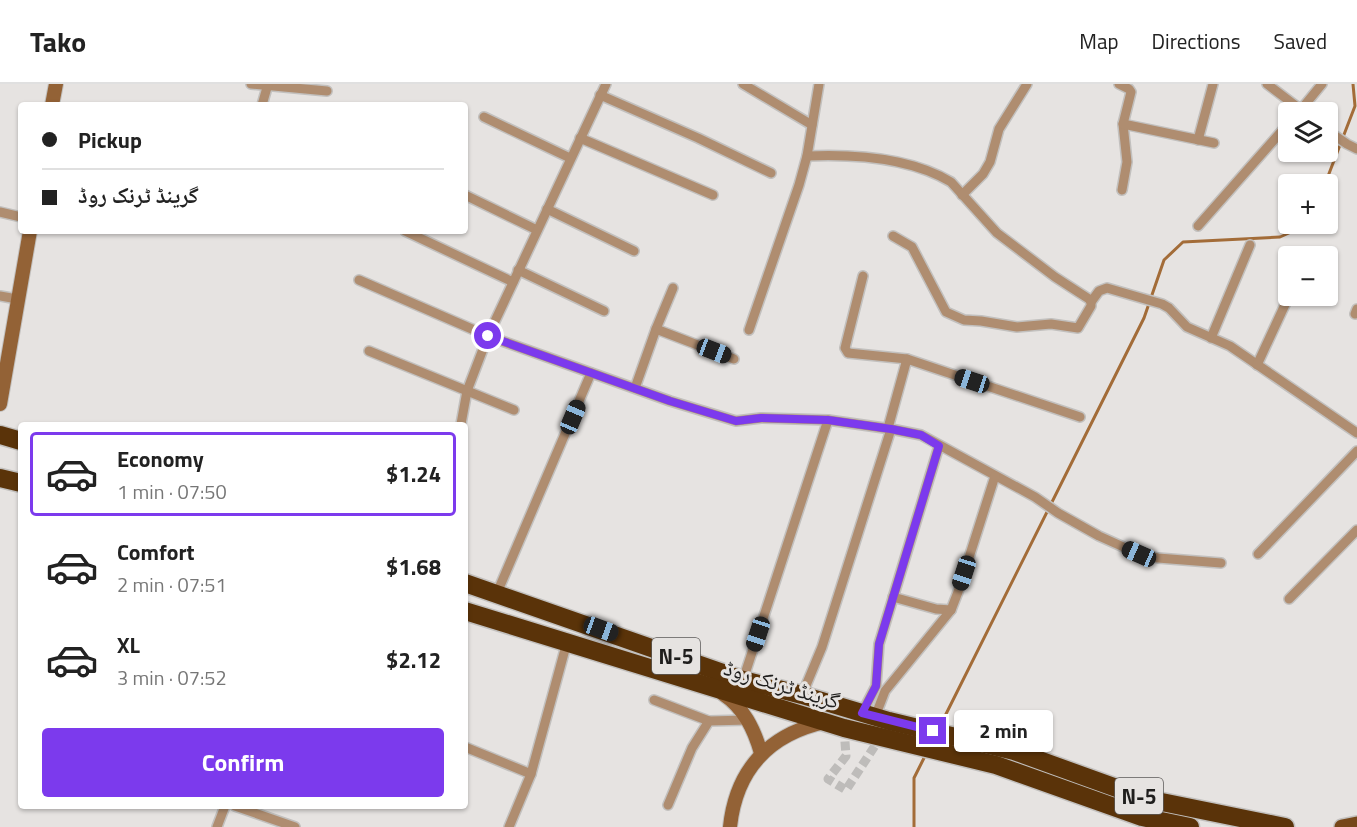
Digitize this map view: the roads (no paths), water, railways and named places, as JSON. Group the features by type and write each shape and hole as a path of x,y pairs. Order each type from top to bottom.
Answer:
{"highway":[{"path":"0,435 18,440"},
{"path":"0,478 18,482"},
{"name":"گرینڈ ٹرنک روڈ","path":"468,584 743,680 875,717 998,746 1147,799 1285,827"},
{"path":"473,613 494,592"},
{"name":"گرینڈ ٹرنک روڈ","path":"473,613 826,722 996,765 1138,822 1190,827"},
{"path":"1138,822 1147,799"}],"main road":[{"path":"53,102 56,84"},
{"path":"0,404 29,234"},
{"path":"714,688 731,699 748,720 761,753"},
{"path":"730,827 732,811 744,781 761,753 791,732 826,722"},
{"path":"1342,827 1357,824"}],"street":[{"path":"251,84 327,91"},
{"path":"461,422 467,392 488,336 606,84"},
{"path":"743,84 812,125"},
{"path":"749,330 799,185 807,156 819,84"},
{"path":"962,195 983,174 990,162 999,129 1027,84"},
{"path":"1119,84 1131,92 1123,124 1127,162 1122,190"},
{"path":"1198,140 1213,84"},
{"path":"1267,84 1289,102"},
{"path":"1308,102 1322,84"},
{"path":"263,102 268,85"},
{"path":"600,95 771,173"},
{"path":"484,117 570,158"},
{"path":"1123,124 1214,143"},
{"path":"1198,226 1278,135"},
{"path":"580,138 713,195"},
{"path":"1338,138 1357,148"},
{"path":"807,156 832,155 892,162 945,178 997,233 1091,302"},
{"path":"468,196 537,230"},
{"path":"547,209 634,251"},
{"path":"0,212 18,216"},
{"path":"411,234 513,282"},
{"path":"893,236 912,247 946,312 964,320 1017,327 1051,324 1078,328 1099,291 1107,288 1116,289 1169,308 1187,327 1230,346 1357,433"},
{"path":"1211,338 1250,245"},
{"path":"518,270 604,311"},
{"path":"863,276 845,348 848,353 907,359 1080,417"},
{"path":"359,280 488,336 736,421 761,418 828,420 890,428 921,435 1035,496 1068,519 1139,554 1158,558 1221,563"},
{"path":"635,388 673,288"},
{"path":"0,296 17,299"},
{"path":"1257,365 1284,306"},
{"path":"656,329 734,359"},
{"path":"369,351 514,410"},
{"path":"802,695 822,647 890,428 907,359"},
{"path":"494,592 591,373"},
{"path":"743,680 828,420"},
{"path":"875,717 879,644 939,446"},
{"path":"1258,554 1357,451"},
{"path":"875,717 885,691 951,610 995,476"},
{"path":"1289,599 1357,530"},
{"path":"893,597 936,609 951,610"},
{"path":"509,827 531,774 567,642"},
{"path":"654,700 709,721 748,720"},
{"path":"668,805 692,748 709,721"},
{"path":"468,748 531,774"},
{"path":"217,827 224,809"},
{"path":"244,809 295,827"}],"waterway":[{"path":"1329,174 1355,106 1353,84"},
{"path":"940,726 1144,318 1164,260 1183,242 1280,237 1287,234"},
{"path":"914,827 914,778 926,754"}],"tunnel":[{"path":"844,728 846,756 828,779 846,790 880,738"}]}
